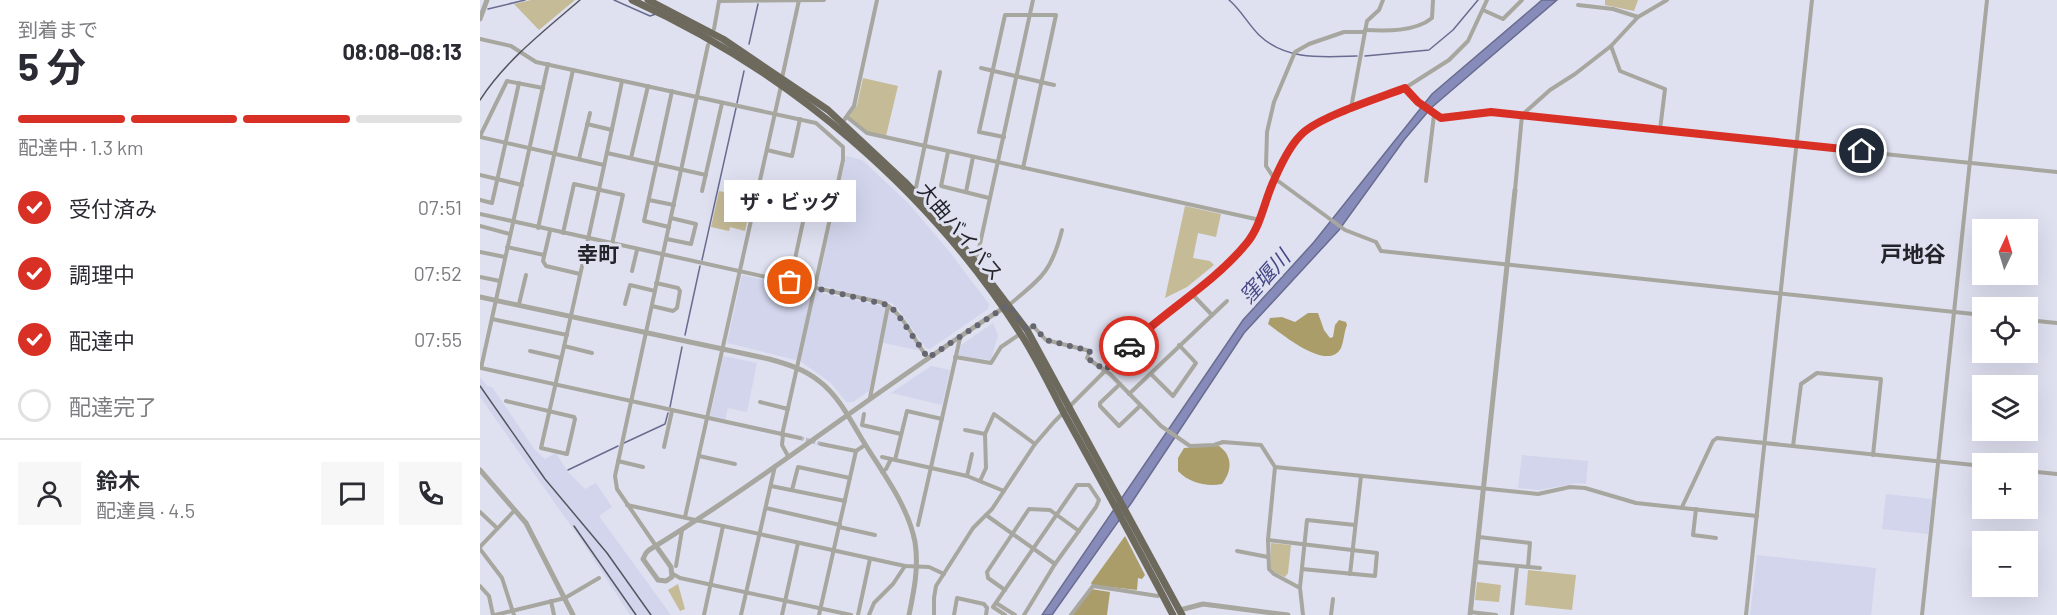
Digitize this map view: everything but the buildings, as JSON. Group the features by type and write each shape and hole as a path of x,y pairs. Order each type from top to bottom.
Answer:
{"highway":[{"name":"大曲バイパス","path":"632,0 721,43"},
{"name":"大曲バイパス","path":"648,0 721,43 842,122 915,192 974,259 1024,332 1070,407 1113,494 1178,613"},
{"name":"大曲バイパス","path":"842,122 914,199 1006,307"},
{"name":"大曲バイパス","path":"1024,332 1064,414 1113,494"}],"street":[{"path":"480,19 487,0"},
{"path":"685,517 741,272 799,0"},
{"path":"714,29 719,1 824,0"},
{"path":"831,136 854,106 877,0"},
{"path":"974,259 978,253 1033,0"},
{"path":"1351,108 1364,31 1367,21 1381,6 1383,0"},
{"path":"1433,0 1432,18 1426,23 1388,31 1344,32 1310,44 1294,54 1274,102 1267,132 1266,166 1274,178 1345,230 1376,242 1381,251 1972,314"},
{"path":"934,615 936,586 973,528 1004,491 1035,444 1147,329 1209,281 1244,247 1260,220 1274,178 1289,151 1305,131 1351,108 1405,88 1431,73 1460,51 1468,41 1487,0"},
{"path":"1483,10 1503,19 1522,0"},
{"path":"1496,615 1470,614 1522,115 1550,90 1611,46 1638,16 1667,0"},
{"path":"1746,615 1812,0"},
{"path":"1922,615 1987,0"},
{"path":"1578,5 1613,9 1638,16"},
{"path":"1004,137 979,132 1005,15 1056,15 1023,168"},
{"path":"480,39 510,46 537,62 816,123 843,147 844,152 783,435 782,445 788,456"},
{"path":"708,45 630,402 615,484 626,505 671,567 673,574 680,578 851,615"},
{"path":"1611,46 1620,71 1665,89 1660,130"},
{"path":"548,64 481,368 800,438"},
{"path":"981,69 1054,85"},
{"path":"538,228 573,70"},
{"path":"915,192 940,72"},
{"path":"543,88 507,81 480,136 604,165"},
{"path":"506,401 550,411 574,417 567,454 541,448 550,411 561,358 567,335 622,81"},
{"path":"480,200 492,203 519,83"},
{"path":"631,158 648,86"},
{"path":"1405,88 1418,102 1441,118 1475,113 1522,115 2057,172"},
{"path":"669,227 644,221 672,91"},
{"path":"702,191 722,103"},
{"path":"579,159 590,113"},
{"path":"1426,181 1434,114"},
{"path":"767,150 792,156 800,119"},
{"path":"842,122 867,134 1260,220"},
{"path":"587,124 612,130"},
{"path":"948,152 941,186 989,198"},
{"path":"607,153 706,175"},
{"path":"966,192 973,157"},
{"path":"480,175 522,185"},
{"path":"563,233 574,184 623,195 609,262"},
{"path":"649,200 674,205"},
{"path":"790,282 806,208 831,214"},
{"path":"480,214 888,305 896,312 928,358"},
{"path":"666,239 691,244 696,224 671,218"},
{"path":"480,226 510,234"},
{"path":"673,574 666,582 658,580 645,563 646,553 848,416 960,335 1006,307 1048,270 1062,230"},
{"path":"550,231 543,261 546,266 580,274"},
{"path":"507,247 544,255"},
{"path":"632,271 637,250"},
{"path":"480,252 505,257"},
{"path":"519,304 526,274"},
{"path":"480,277 500,281"},
{"path":"652,306 673,311 677,308 679,300 678,288 656,283"},
{"path":"625,304 630,285 655,291"},
{"path":"1192,294 1212,315"},
{"path":"480,297 723,348 797,367 825,386 848,416 908,519 915,542 916,567 916,580 909,615"},
{"path":"1129,394 1227,301"},
{"path":"870,400 888,305"},
{"path":"492,319 567,335"},
{"path":"2038,321 2057,323"},
{"path":"955,357 991,363 1001,346 1033,326 1046,340 1090,351 1087,358 1105,370 1161,426 1184,442 1195,446 1223,442 1261,445 1275,467 1268,540 1269,569 1300,588"},
{"path":"918,525 960,335"},
{"path":"1151,373 1173,396 1196,363 1179,345"},
{"path":"564,346 592,353"},
{"path":"530,351 561,358"},
{"path":"1793,446 1801,384 1817,374 1881,379 1873,455"},
{"path":"1120,384 1100,403 1100,406 1119,426 1140,406"},
{"path":"759,402 788,409"},
{"path":"664,447 672,411"},
{"path":"882,472 893,460 906,411 942,419"},
{"path":"864,414 862,425 901,434"},
{"path":"980,481 986,468 985,434 994,414 1035,444"},
{"path":"965,430 985,434"},
{"path":"1682,507 1713,441 1717,438 1972,465"},
{"path":"821,444 856,451"},
{"path":"819,615 856,451 865,445"},
{"path":"967,476 972,454"},
{"path":"699,456 735,464"},
{"path":"882,458 967,476 1004,491"},
{"path":"618,461 643,467"},
{"path":"741,615 775,465"},
{"path":"792,490 798,467 850,478"},
{"path":"1275,467 1539,494 1570,487 1585,488 1622,500 1671,508 1682,507 1757,516"},
{"path":"480,470 531,530 573,615"},
{"path":"2038,472 2057,474"},
{"path":"1350,574 1361,476"},
{"path":"987,609 994,605 1005,590 1077,485 1089,484 1099,500 1055,564 1024,615"},
{"path":"771,486 845,501"},
{"path":"626,505 870,559 905,566 929,567 945,574"},
{"path":"766,508 875,535"},
{"path":"1005,590 988,578 987,572 1029,509 1050,510 1079,531"},
{"path":"1696,509 1693,535 1716,538"},
{"path":"514,613 502,578 480,548 515,510"},
{"path":"480,512 497,528"},
{"path":"986,515 1055,564"},
{"path":"1303,615 1300,588 1307,520 1355,525"},
{"path":"704,615 723,526"},
{"path":"676,566 682,530"},
{"path":"1479,537 1530,543 1528,567"},
{"path":"1268,540 1377,553 1375,576 1302,569"},
{"path":"782,615 798,543"},
{"path":"1237,551 1268,558"},
{"path":"858,615 870,559"},
{"path":"1476,561 1540,568"},
{"path":"869,615 874,603 893,584 905,566"},
{"path":"1512,615 1517,566"},
{"path":"480,586 489,596 494,615 514,613 565,598 599,578"},
{"path":"1071,615 1093,586 1158,596"},
{"path":"954,615 957,598 984,604 987,609 986,615"},
{"path":"1331,615 1333,599"},
{"path":"551,601 554,615"},
{"path":"1178,613 1203,604 1288,615"},
{"path":"994,605 1005,615"},
{"path":"994,605 1015,615"}],"shaded area":[{"path":"531,0 575,0 539,30 514,4"},
{"path":"1605,0 1638,0 1634,11 1605,5"},
{"path":"863,78 898,86 886,136 868,132 849,117 857,105"},
{"path":"846,156 862,160 908,203 989,304 988,309 930,349 926,348 892,303 818,285"},
{"path":"719,191 752,198 745,231 730,227 729,231 711,227"},
{"path":"1185,206 1221,214 1216,237 1198,233 1193,258 1210,261 1214,265 1187,287 1165,298"},
{"path":"742,275 886,307 893,312 921,351 879,342 869,391 853,402 846,402 831,383 800,361 727,343"},
{"path":"1308,313 1318,313 1324,330 1330,338 1333,337 1335,325 1339,320 1346,322 1341,348 1335,355 1326,356 1304,349 1268,324 1270,318 1282,317 1295,322"},
{"path":"993,323 998,335 991,360 958,356 961,345"},
{"path":"723,356 757,363 747,412 728,408 725,420 710,417"},
{"path":"931,366 950,370 942,405 891,393"},
{"path":"480,377 487,386 492,387 535,450 545,459 556,453 568,472 585,489 596,483 612,507 599,516 671,615 630,615 581,540 480,397"},
{"path":"1219,446 1227,454 1230,464 1228,474 1222,484 1199,483 1187,479 1178,471 1178,458 1184,448"},
{"path":"1522,455 1588,461 1586,484 1578,483 1538,490 1518,488"},
{"path":"1886,494 1932,499 1928,534 1882,529"},
{"path":"1125,536 1145,575 1142,579 1138,578 1137,590 1092,585 1091,583"},
{"path":"1271,543 1291,545 1288,573 1285,577 1270,567"},
{"path":"1757,555 1876,568 1871,615 1750,615"},
{"path":"1528,570 1576,575 1572,610 1525,605"},
{"path":"1477,582 1501,585 1499,602 1475,600"},
{"path":"678,584 685,609 680,611 668,590"},
{"path":"1091,589 1110,592 1107,615 1073,615"}],"water":[{"path":"1542,0 1557,0 1431,108 1404,140 1339,230 1244,333 1132,502 1052,615 1042,615 1243,320 1314,242 1432,94"}],"waterway":[{"path":"488,9 525,0"},
{"path":"614,0 650,16 656,14"},
{"path":"1229,0 1259,35 1281,49 1305,56 1357,56"},
{"path":"1365,56 1429,50 1453,30 1478,0"},
{"path":"749,44 758,4"},
{"path":"737,103 744,71"},
{"path":"702,260 736,108"},
{"path":"685,335 700,266"},
{"path":"670,407 682,347"},
{"path":"624,443 665,424 668,413"},
{"path":"568,470 618,446"}],"tunnel":[{"path":"800,438 821,444"}],"railway":[{"path":"480,100 490,85 514,59 580,0"},
{"path":"480,386 545,479 607,553 651,615"},
{"path":"574,526 636,615"}],"way so far":[{"path":"790,282 888,305 896,312 928,358 1008,305 1027,330 1033,326 1046,340 1090,351 1087,358 1105,370 1129,346"}],"place":[{"name":"ザ・ビッグ","path":"790,282"}],"district":[{"name":"幸町","path":"598,253"},
{"name":"戸地谷","path":"1913,253"}],"route":[{"path":"1129,346 1175,306 1209,281 1244,247 1257,228 1274,178 1289,151 1305,131 1351,108 1405,88 1418,102 1441,118 1491,112 1862,151"}],"water label":[{"name":"窪堰川","path":"1264,276"}]}
